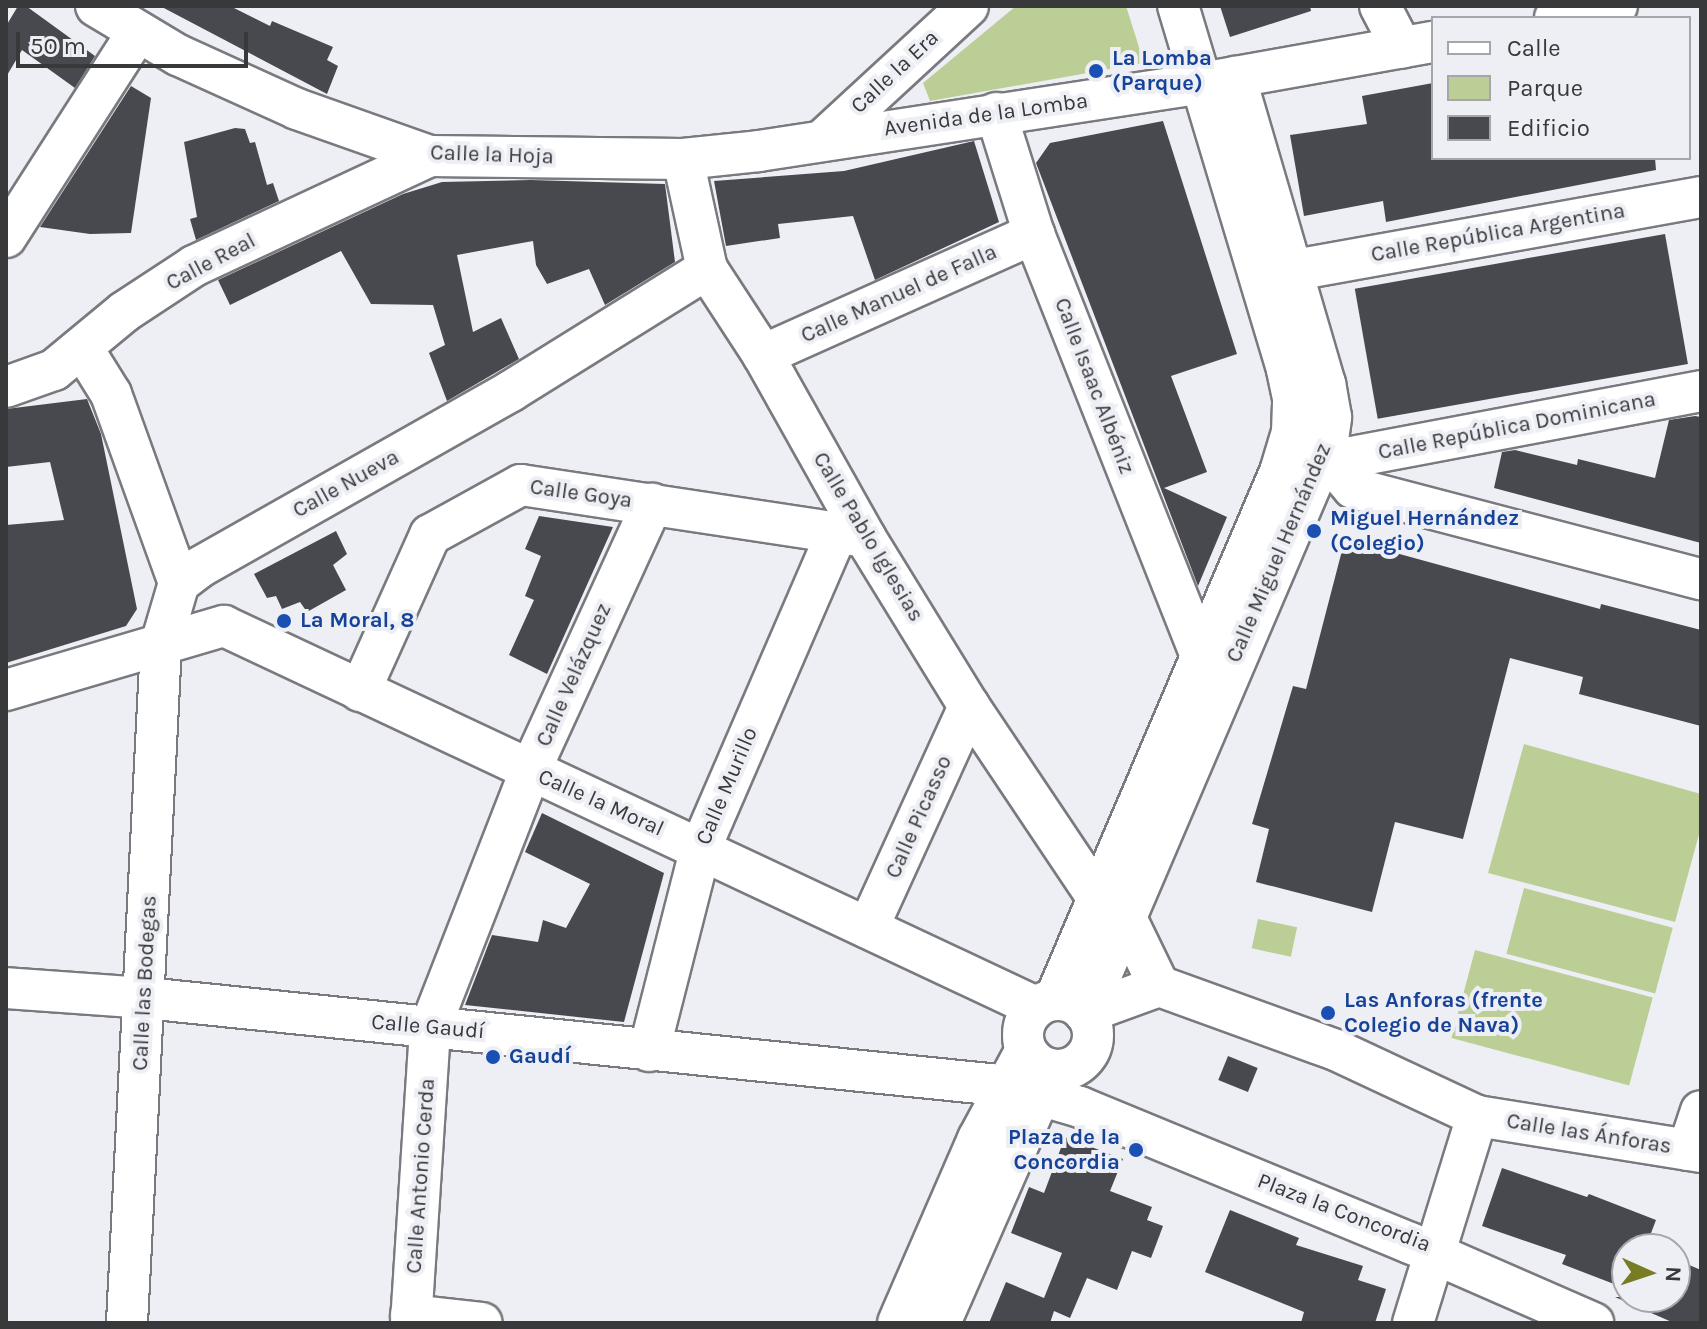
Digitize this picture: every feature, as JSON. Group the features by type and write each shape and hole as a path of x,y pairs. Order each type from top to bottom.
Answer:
{"street":[{"name":"Calle la Hoja","path":"96,6 137,33 297,109 430,156 683,159 823,140"},
{"name":"Calle la Era","path":"823,140 968,6"},
{"path":"1178,6 1218,80"},
{"path":"1380,6 1418,45"},
{"path":"1565,16 1617,6"},
{"path":"6,237 137,33"},
{"name":"Avenida de la Lomba","path":"823,140 1218,80 1418,45"},
{"name":"Calle Miguel Hernández","path":"1059,1006 1330,471 1331,417 1295,270 1218,80"},
{"name":"Calle Miguel Hernández","path":"1111,906 1201,655 1280,472 1292,432 1293,398 1218,80"},
{"name":"Calle Isaac Albéniz","path":"996,113 1034,234 1201,655"},
{"name":"Calle Real","path":"6,387 54,370 124,312 194,266 430,156"},
{"name":"Calle Pablo Iglesias","path":"683,159 707,269 763,355 851,535 1111,906 1159,986"},
{"name":"Calle República Argentina","path":"1295,270 1701,197"},
{"name":"Calle Manuel de Falla","path":"763,355 1034,234"},
{"name":"Calle Nueva","path":"179,583 200,567 511,391 707,269"},
{"path":"6,690 161,644 179,583 111,394 83,349"},
{"name":"Calle República Dominicana","path":"1330,471 1352,457 1701,391"},
{"path":"1330,471 1353,488 1701,579"},
{"name":"Calle Goya","path":"360,691 430,535 521,485 851,535"},
{"name":"Calle Velázquez","path":"430,1028 530,771 652,504"},
{"name":"Calle Murillo","path":"649,1051 701,847 851,535"},
{"name":"Calle la Moral","path":"161,644 224,626 530,771 701,847 868,928 1059,1006"},
{"name":"Calle las Bodegas","path":"127,1323 161,644"},
{"name":"Calle Picasso","path":"868,928 969,706"},
{"path":"940,1323 1031,1075 1023,1035 1026,1019 1059,1006 1159,986 1336,1050 1477,1116"},
{"name":"Calle Gaudí","path":"6,988 145,998 527,1035 649,1051 1031,1075"},
{"path":"898,1323 978,1139 1031,1075 1068,1068 1083,1060 1091,1045 1092,1028 1059,1006"},
{"name":"Calle Antonio Cerda","path":"411,1319 430,1028"},
{"name":"Plaza la Concordia","path":"1031,1075 1436,1254 1477,1116"},
{"path":"1695,1151 1701,1111"},
{"name":"Calle las Ánforas","path":"1477,1116 1695,1151"},
{"path":"1413,1323 1436,1254 1593,1323"},
{"path":"411,1319 482,1323"}],"green space":[{"path":"1016,6 1126,6 1144,63 930,101 923,83"},
{"path":"1524,744 1701,794 1701,827 1675,922 1488,873"},
{"path":"1524,888 1673,928 1655,994 1506,954"},
{"path":"1258,919 1297,927 1291,957 1252,948"},
{"path":"1475,950 1653,998 1629,1086 1451,1038"}],"building":[{"path":"18,6 26,6 95,56 75,88 22,50 6,77 6,26"},
{"path":"160,6 230,6 270,26 272,21 333,47 327,60 338,66 327,94"},
{"path":"1220,6 1310,6 1311,11 1230,37"},
{"path":"1431,83 1431,160 1655,160 1656,170 1386,222 1383,201 1304,216 1290,135 1367,124 1362,96"},
{"path":"131,86 151,98 131,233 90,234 40,227"},
{"path":"1163,121 1237,354 1171,376 1207,472 1164,488 1227,517 1198,586 1036,163 1050,143"},
{"path":"235,128 245,129 250,143 255,142 267,185 273,183 279,201 196,240 190,219 197,217 184,142"},
{"path":"974,141 999,222 875,280 853,216 778,224 780,238 726,246 714,181 844,171"},
{"path":"531,180 665,184 675,262 605,305 589,269 547,284 536,265 533,241 457,255 473,332 501,318 519,359 447,401 429,353 445,345 433,305 371,304 341,251 230,305 218,280 403,194 442,182"},
{"path":"1665,234 1688,364 1378,419 1355,289"},
{"path":"87,399 101,434 137,609 126,626 6,663 6,525 64,520 50,462 6,467 6,409"},
{"path":"1701,417 1701,543 1494,488 1502,452 1515,450 1577,465 1578,459 1655,478 1669,420"},
{"path":"539,516 613,527 547,674 509,655 534,600 525,596 541,556 525,549"},
{"path":"336,531 347,554 333,565 346,590 307,612 300,602 282,609 276,596 267,598 254,574"},
{"path":"1345,539 1600,609 1601,604 1701,630 1701,726 1579,694 1583,677 1510,658 1463,839 1395,822 1372,912 1256,882 1269,829 1252,824 1293,686 1306,689"},
{"path":"542,813 664,873 624,1022 465,1005 492,935 538,942 543,920 566,928 590,884 525,852"},
{"path":"1228,1056 1258,1068 1248,1092 1218,1080"},
{"path":"1065,1137 1123,1159 1110,1191 1152,1207 1147,1220 1163,1226 1151,1258 1132,1251 1117,1290 1087,1278 1070,1318 1054,1311 1050,1323 989,1323 1006,1282 1044,1298 1062,1253 1011,1233 1029,1187 1044,1193"},
{"path":"1502,1168 1587,1197 1589,1194 1656,1220 1651,1233 1611,1233 1611,1283 1562,1264 1566,1255 1482,1226"},
{"path":"1230,1210 1299,1238 1296,1245 1363,1266 1358,1280 1386,1289 1375,1323 1301,1323 1304,1312 1205,1272"},
{"path":"1691,1266 1701,1270 1701,1323 1674,1323 1651,1313 1691,1313"}],"place":[{"name":"La Lomba (Parque)","path":"1096,71"},
{"name":"Miguel Hernández (Colegio)","path":"1314,531"},
{"name":"La Moral, 8","path":"284,621"},
{"name":"Las Anforas (frente Colegio de Nava)","path":"1328,1013"},
{"name":"Gaudí","path":"493,1057"},
{"name":"Plaza de la Concordia","path":"1136,1150"}]}
